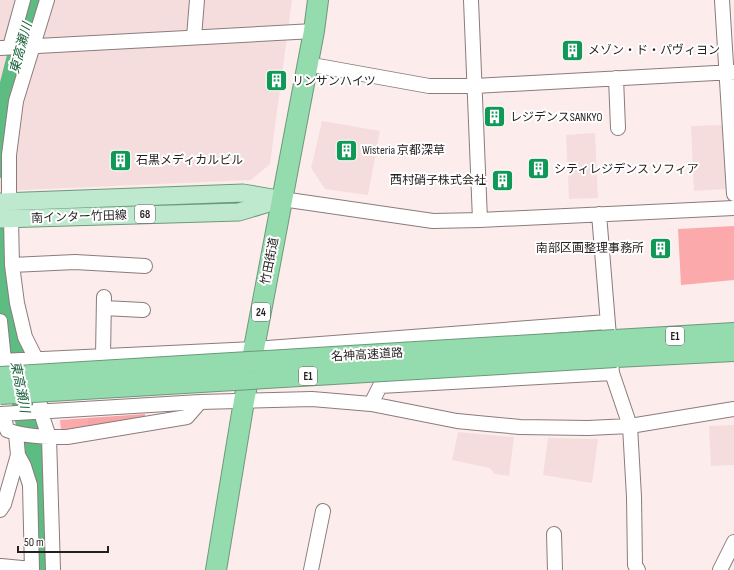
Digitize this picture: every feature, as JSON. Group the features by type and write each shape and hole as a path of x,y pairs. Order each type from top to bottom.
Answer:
{"highway":[{"name":"竹田街道","path":"216,570 244,401 314,31 318,0"},
{"path":"699,344 734,328"},
{"name":"名神高速道路","path":"3,365 613,348 699,344 734,333"},
{"path":"699,344 734,352"},
{"name":"名神高速道路","path":"0,394 613,348"}],"main road":[{"name":"南インター竹田線","path":"5,202 243,193 282,199"},
{"name":"南インター竹田線","path":"6,219 239,212 282,199"}],"street":[{"path":"23,0 8,47 32,47 314,31"},
{"path":"5,202 16,101 47,0"},
{"path":"194,37 197,0"},
{"path":"471,0 480,220"},
{"path":"722,0 730,72 734,194"},
{"path":"307,64 429,86 475,86 730,72"},
{"path":"616,78 618,128"},
{"path":"282,199 434,220 480,220 734,208"},
{"path":"599,214 613,348 630,426 634,496 635,565 638,570"},
{"path":"6,219 17,303 42,412 53,570"},
{"path":"12,265 75,262 144,266"},
{"path":"102,356 104,303 134,314"},
{"path":"0,321 7,430 18,434 67,437 187,417 200,402"},
{"path":"3,365 31,360 254,349 613,348"},
{"path":"371,404 380,386 613,348"},
{"path":"5,414 200,402 312,399 371,404 457,421 520,427 588,428 630,426 734,409"},
{"path":"0,510 4,504 18,455 18,434"},
{"path":"1,566 32,570 30,485 24,466 18,455"},
{"path":"311,570 323,511"},
{"path":"554,534 554,570"},
{"path":"720,570 734,542"},
{"path":"32,553 52,553"}],"shaded area":[{"path":"0,0 292,0 270,164 251,180 0,191"},
{"name":"Wisteria 京都深草","path":"322,121 380,131 368,195 325,189 311,168"},
{"path":"724,125 728,189 694,191 691,126"},
{"path":"595,133 598,198 569,199 566,135"},
{"path":"734,226 734,280 681,285 678,229"},
{"path":"145,414 145,417 88,428 88,418"},
{"path":"88,418 88,428 61,431 60,420"},
{"path":"734,425 734,465 711,466 709,426"},
{"path":"458,432 514,437 509,476 495,474 490,468 452,460"},
{"path":"548,438 598,439 592,483 543,475"}],"waterway":[{"name":"東高瀬川","path":"0,167 1,123 34,0"},
{"name":"東高瀬川","path":"0,204 5,292 12,346 38,483 40,570"}],"place":[{"name":"メゾン・ド・パヴィヨン","path":"572,50"},
{"name":"リンサンハイツ","path":"276,81"},
{"name":"レジデンスSANKYO","path":"495,117"},
{"name":"Wisteria 京都深草","path":"346,150"},
{"name":"石黒メディカルビル","path":"120,160"},
{"name":"シティレジデンス ソフィア","path":"538,169"},
{"name":"西村硝子株式会社","path":"502,180"},
{"name":"南部区画整理事務所","path":"660,248"}]}
